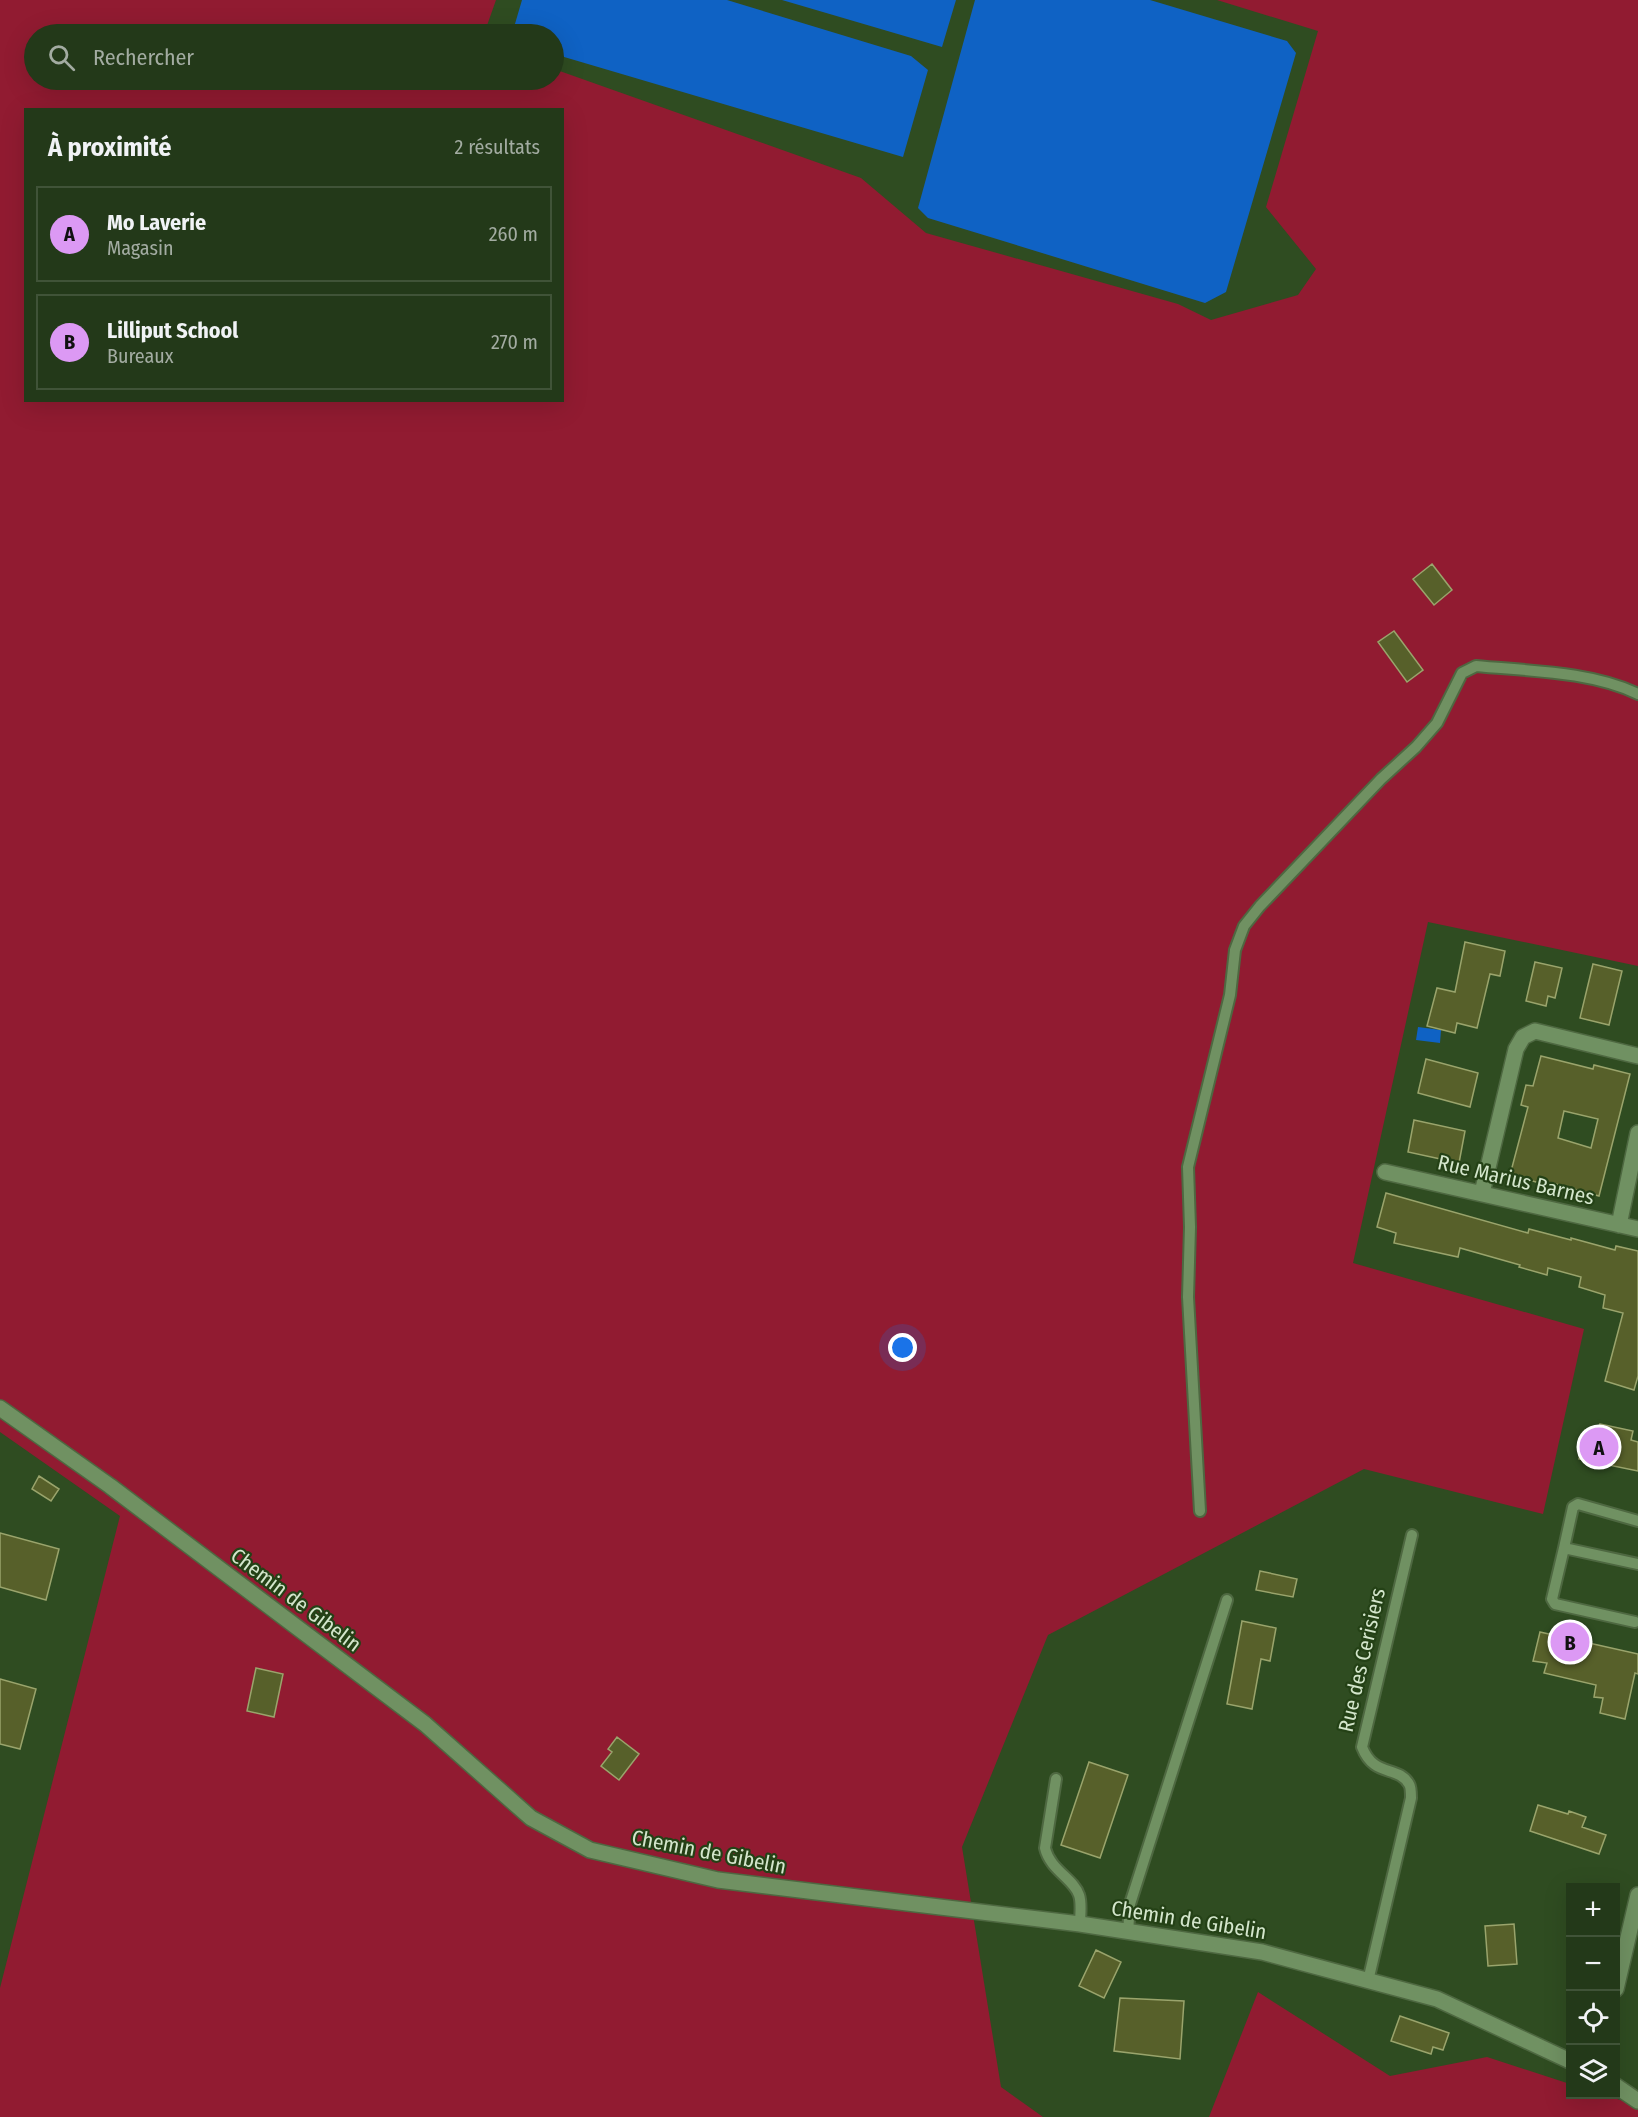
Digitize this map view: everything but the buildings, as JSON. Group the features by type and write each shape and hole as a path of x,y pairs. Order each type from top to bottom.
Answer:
{"street":[{"path":"1482,1193 1516,1049 1523,1037 1535,1032 1638,1056"},
{"path":"1619,1225 1638,1133"},
{"name":"Rue Marius Barnes","path":"1385,1172 1638,1229"},
{"name":"Chemin de Gibelin","path":"0,1408 110,1486 425,1724 531,1818 590,1850 718,1880 1080,1924 1262,1952 1437,2000 1566,2059"},
{"path":"1620,1972 1638,1895"},
{"path":"1620,2089 1638,2101"}],"lane":[{"path":"1200,1511 1188,1297 1190,1227 1188,1167 1230,995 1235,950 1244,926 1268,898 1437,723 1462,673 1476,666 1577,676 1620,686 1638,694"},
{"path":"1635,1622 1555,1604 1552,1599 1572,1507 1578,1503 1638,1521"},
{"name":"Rue des Cerisiers","path":"1368,1981 1411,1798 1410,1785 1401,1776 1374,1766 1366,1758 1362,1747 1412,1535"},
{"path":"1564,1548 1638,1564"},
{"path":"1128,1932 1130,1904 1227,1600"},
{"path":"1056,1779 1045,1848 1052,1863 1079,1895 1080,1924"}],"shaded area":[{"path":"0,0 496,0 488,24 24,24 24,90 564,90 564,73 861,178 926,233 1178,304 1211,320 1298,295 1316,269 1266,207 1318,31 1217,0 1638,0 1638,966 1428,922 1353,1263 1584,1329 1543,1514 1364,1469 1048,1635 962,1847 1001,2087 1043,2117 0,2117 0,1988 120,1516 0,1432"},
{"path":"1258,1992 1390,2076 1487,2057 1566,2083 1566,2099 1617,2099 1638,2106 1638,2117 1209,2117"}],"water":[{"path":"522,0 727,0 911,56 928,70 903,157 564,57 564,24 515,24"},
{"path":"782,0 956,0 942,47"},
{"path":"975,0 1150,0 1287,41 1296,53 1226,292 1205,303 928,218 918,208"},
{"path":"1418,1027 1441,1030 1440,1043 1416,1040"}],"place":[{"name":"Mo Laverie","path":"1599,1447"},
{"name":"Lilliput School","path":"1570,1642"}]}
